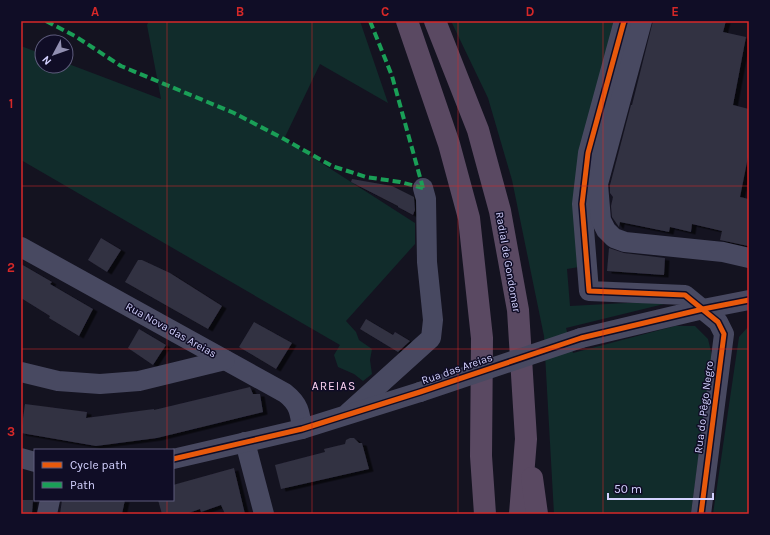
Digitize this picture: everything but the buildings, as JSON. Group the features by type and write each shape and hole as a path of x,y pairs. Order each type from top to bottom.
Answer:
{"highway":[{"path":"407,21 449,144 469,218 482,338 481,456 485,514"},
{"name":"Radial de Gondomar","path":"435,21 478,130 500,211 518,310 526,439 520,514"},
{"path":"526,439 537,514"},
{"path":"472,514 481,456"}],"street":[{"name":"Rua do Pêgo Negro","path":"624,21 588,153 582,204 589,291 685,295 718,322 724,334 701,514"},
{"path":"642,21 598,184 601,220 606,230 614,238 625,242 723,252 749,258"},
{"path":"348,414 431,338 433,320 427,262 426,199 423,188"},
{"name":"Rua Nova das Areias","path":"21,247 285,393 294,400 300,412 302,429"},
{"name":"Rua das Areias","path":"174,459 302,429 420,392 581,338 703,309 749,300"},
{"path":"21,372 58,381 100,384 139,382 225,360"},
{"path":"245,442 264,514"},
{"path":"21,458 34,462"},
{"path":"47,514 50,501"}],"green space":[{"path":"149,21 360,21 388,103 320,64 284,139 415,223 415,244 346,321 356,332 359,340 372,349 370,360 372,374 363,381 354,374 338,367 334,355 340,345 21,160 21,46 34,51 34,74 74,74 74,66 161,99 147,25"},
{"path":"451,21 616,21 579,267 567,269 570,306 664,301 664,304 566,328 573,353 675,326 695,326 708,339 712,356 691,514 554,514 544,336 512,180 488,98"},
{"path":"748,327 749,514 713,514 739,337"}],"marked path":[{"path":"46,21 75,36 121,66 234,113 332,166 366,177 400,182 423,188"},
{"path":"370,21 392,76 423,188"}],"cycle path":[{"path":"624,21 588,153 582,204 589,291 685,295 718,322 724,334 701,514"},
{"path":"174,459 302,429 420,392 581,338 703,309 749,300"}],"district":[{"name":"AREIAS","path":"334,386"}]}
